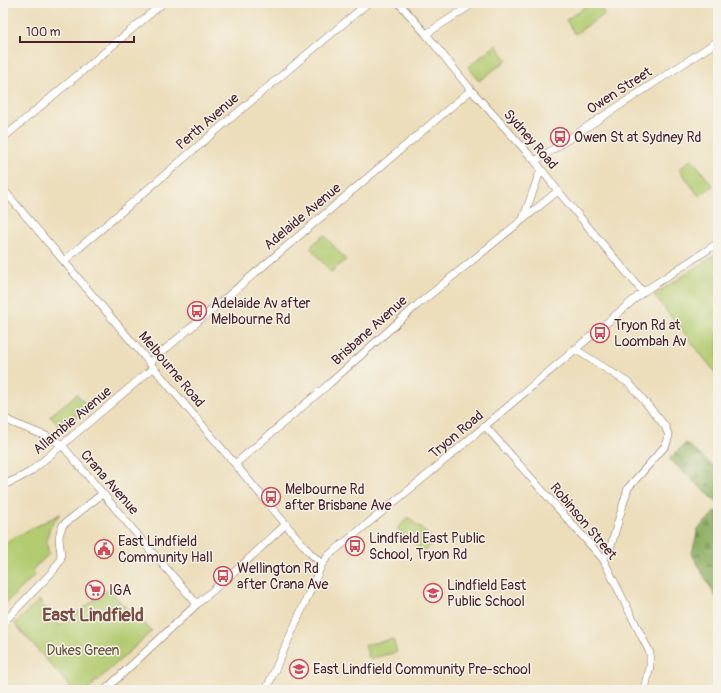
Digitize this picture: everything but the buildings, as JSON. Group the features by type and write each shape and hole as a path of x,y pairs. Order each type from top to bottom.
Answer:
{"street":[{"path":"3,138 163,3"},
{"name":"Perth Avenue","path":"64,261 368,3"},
{"name":"Sydney Road","path":"399,3 471,90 535,161 643,292"},
{"path":"426,34 474,3"},
{"name":"Owen Street","path":"535,161 718,41"},
{"name":"Adelaide Avenue","path":"151,366 471,90"},
{"path":"523,219 541,169"},
{"name":"Melbourne Road","path":"3,189 310,553 322,564"},
{"name":"Brisbane Avenue","path":"235,464 330,383 416,306 558,190"},
{"name":"Tryon Road","path":"266,690 322,564 329,556 643,292 718,243"},
{"path":"575,349 630,384 665,426 669,436 666,445 628,488 610,548 603,559"},
{"name":"Allambie Avenue","path":"3,485 30,472 151,366"},
{"name":"Crana Avenue","path":"3,417 62,445 102,494 197,604"},
{"name":"Robinson Street","path":"485,426 603,559 650,653 650,666 644,690"},
{"path":"3,623 54,570 60,561 58,541 59,532 63,526 102,494"},
{"path":"105,690 286,524"}],"green space":[{"path":"591,3 597,3 605,14 575,34 566,20"},
{"path":"496,45 507,60 479,81 468,67"},
{"path":"692,159 713,186 699,196 679,169"},
{"path":"324,235 346,260 331,272 310,247"},
{"path":"718,253 718,376 654,295"},
{"path":"77,394 88,407 61,429 50,416"},
{"path":"686,443 718,470 718,503 669,459"},
{"path":"718,509 718,601 692,554 698,529"},
{"path":"60,514 48,532 47,542 49,554 32,570 36,574 5,604 3,602 3,543"},
{"path":"408,517 434,540 424,553 397,529"},
{"name":"Dukes Green","path":"111,590 121,603 152,631 87,690 73,690 15,624 39,600 60,626 104,592"},
{"path":"393,639 397,652 369,659 365,645"}],"place":[{"name":"Owen St at Sydney Rd","path":"560,137"},
{"name":"Adelaide Av after Melbourne Rd","path":"197,311"},
{"name":"Tryon Rd at Loombah Av","path":"600,333"},
{"name":"Melbourne Rd after Brisbane Ave","path":"271,497"},
{"name":"Lindfield East Public School, Tryon Rd","path":"355,546"},
{"name":"East Lindfield Community Hall","path":"104,549"},
{"name":"Wellington Rd after Crana Ave","path":"223,576"},
{"name":"IGA","path":"95,590"},
{"name":"Lindfield East Public School","path":"433,593"},
{"name":"East Lindfield Community Pre-school","path":"299,669"}],"district":[{"name":"East Lindfield","path":"93,615"}]}
